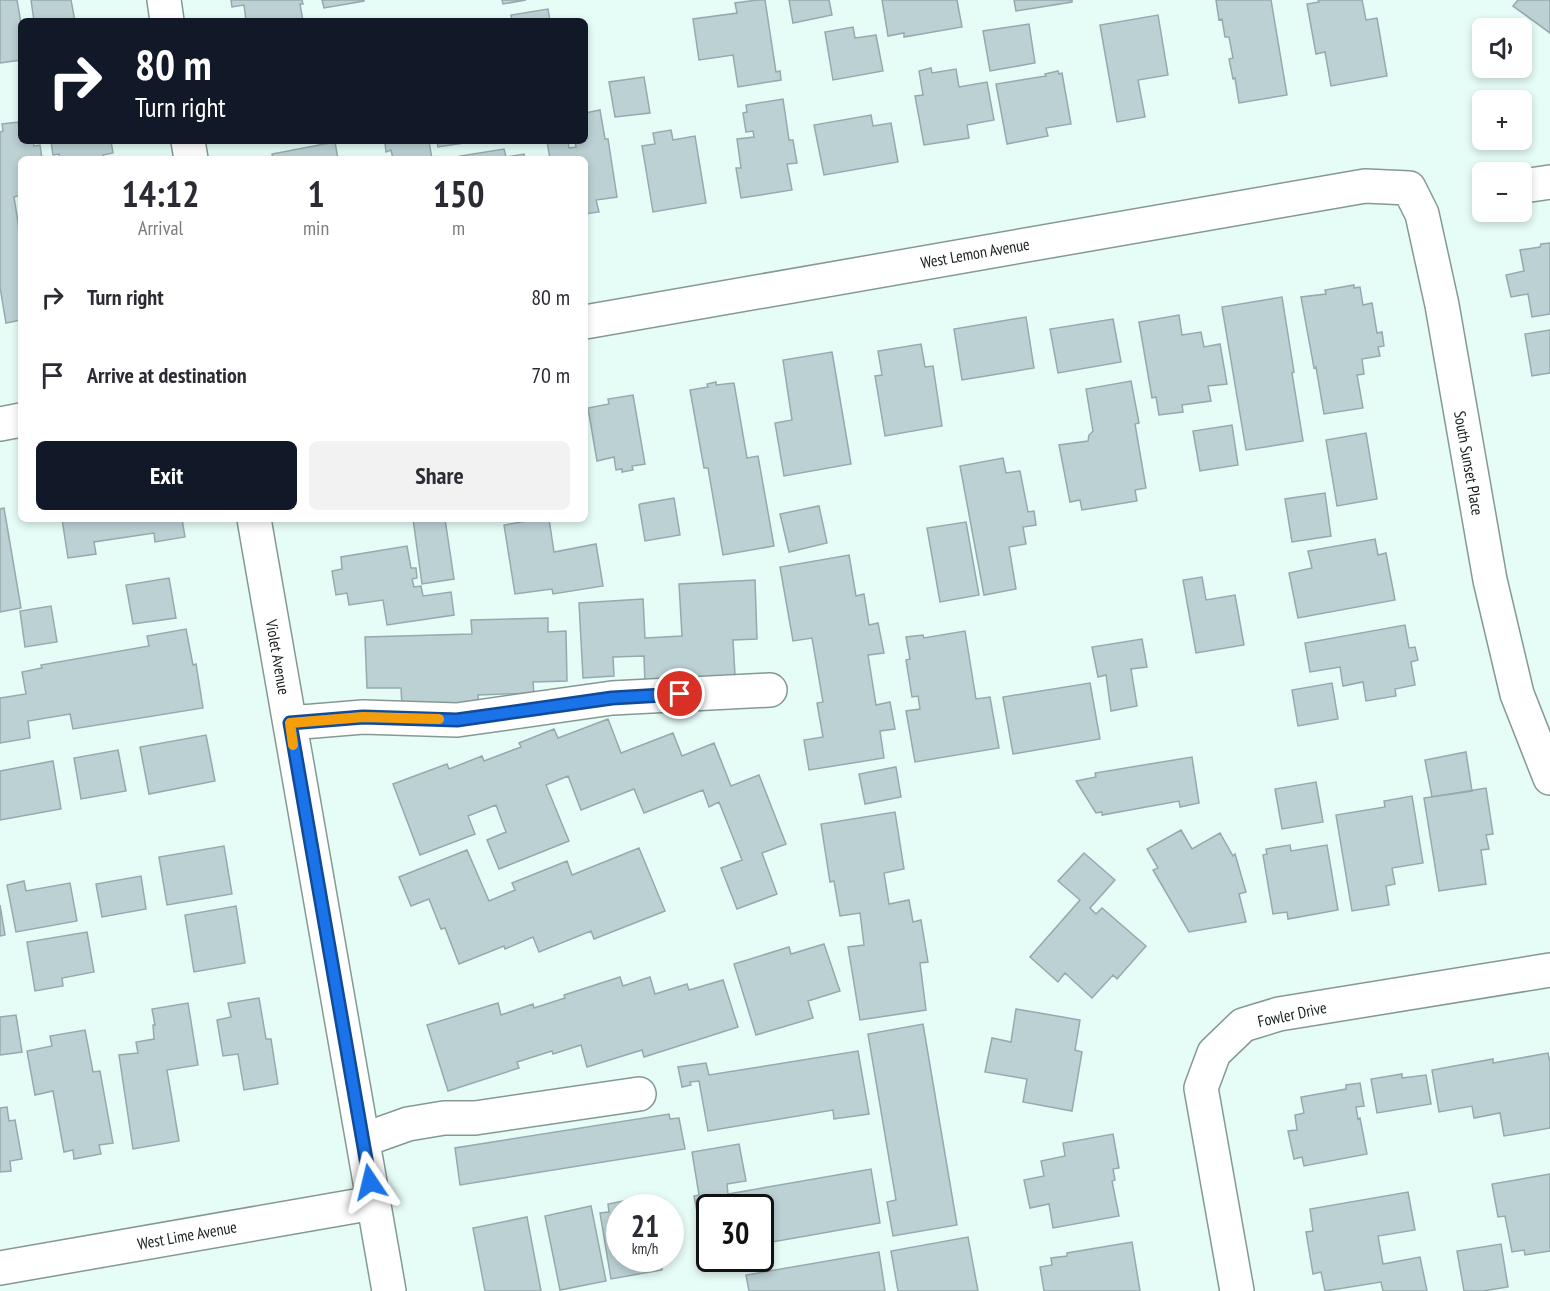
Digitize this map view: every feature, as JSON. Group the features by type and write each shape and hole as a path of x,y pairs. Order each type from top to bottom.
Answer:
{"street":[{"path":"164,0 167,18"},
{"name":"West Lemon Avenue","path":"588,321 1365,186"},
{"name":"South Sunset Place","path":"1365,186 1409,188 1422,214 1442,305 1490,580 1517,694 1550,778"},
{"path":"0,424 18,421"},
{"name":"Violet Avenue","path":"255,522 389,1291"},
{"path":"290,723 363,717 457,720 612,698 770,690"},
{"name":"Fowler Drive","path":"1237,1291 1201,1088 1214,1053 1243,1025 1279,1014 1550,970"},
{"path":"363,1140 408,1124 444,1118 475,1118 639,1094"},
{"name":"West Lime Avenue","path":"0,1268 373,1203"}],"building":[{"path":"0,0 17,0 20,18 18,18 18,60 0,63"},
{"path":"31,0 71,0 74,18 34,18"},
{"path":"231,0 302,0 303,4 300,4 302,18 246,18 244,5 232,7"},
{"path":"322,0 364,0 364,1 324,8"},
{"path":"502,0 526,0 503,4"},
{"path":"765,0 776,72 780,71 781,80 738,87 733,55 699,60 693,19 737,13 735,3"},
{"path":"789,0 829,0 832,15 793,23"},
{"path":"882,0 957,0 962,27 904,37 904,33 888,36"},
{"path":"1014,0 1072,0 1072,2 1016,11"},
{"path":"1216,0 1271,0 1287,95 1239,103 1229,59 1233,58 1229,37 1225,37 1222,19 1219,20"},
{"path":"1318,0 1362,0 1366,20 1377,18 1387,76 1331,86 1325,52 1316,54 1307,4 1319,2"},
{"path":"1518,0 1550,0 1550,33 1532,18 1513,6"},
{"path":"548,9 550,18 512,18 511,15"},
{"path":"1158,15 1168,75 1138,80 1145,117 1117,122 1100,25"},
{"path":"1029,24 1035,63 990,71 983,31"},
{"path":"853,27 855,38 876,35 883,71 833,80 825,32"},
{"path":"931,68 932,73 956,69 959,87 987,82 994,120 967,125 969,138 924,145 915,96 923,95 919,71"},
{"path":"1058,71 1059,74 1062,73 1071,124 1046,128 1048,136 1007,144 996,84 1046,76 1045,74"},
{"path":"644,77 650,113 615,117 609,82"},
{"path":"783,99 789,140 793,140 797,163 787,164 792,190 741,198 736,168 741,168 737,139 754,137 753,131 746,132 743,113 747,112 746,105"},
{"path":"600,110 605,139 608,139 617,197 596,200 599,212 588,214 588,156 550,156 548,144 568,144 569,148 576,147 576,144 588,144 588,112"},
{"path":"871,115 873,126 891,123 898,162 824,175 814,125"},
{"path":"18,122 18,144 40,145 42,156 18,156 18,196 14,197 18,222 18,321 6,323 0,287 0,132 3,131 2,124"},
{"path":"671,130 673,140 695,136 706,203 653,212 642,146 655,144 653,133"},
{"path":"51,144 112,144 113,153 103,156 53,155"},
{"path":"335,144 337,156 272,156 272,154"},
{"path":"385,144 430,144 432,156 392,156 391,150 386,152"},
{"path":"438,144 458,144 438,147"},
{"path":"504,149 506,156 460,156"},
{"path":"1550,243 1550,314 1532,317 1528,294 1511,297 1506,275 1524,271 1520,250"},
{"path":"1354,285 1354,288 1360,287 1363,305 1372,303 1377,333 1382,332 1384,346 1378,347 1380,356 1362,359 1364,374 1357,375 1363,408 1324,414 1301,297 1326,294 1325,290"},
{"path":"1282,297 1303,441 1246,450 1222,307"},
{"path":"1179,315 1182,335 1201,332 1204,347 1220,344 1227,384 1208,386 1211,401 1182,405 1183,412 1159,415 1156,397 1152,398 1139,322"},
{"path":"1026,317 1034,368 962,380 954,329"},
{"path":"1113,319 1121,362 1058,373 1050,329"},
{"path":"1550,330 1550,373 1532,376 1525,334"},
{"path":"921,344 925,367 933,366 942,426 885,436 875,376 882,375 878,351"},
{"path":"832,352 851,464 784,476 775,423 792,420 783,360"},
{"path":"1131,381 1139,423 1135,424 1146,488 1135,490 1137,501 1082,510 1080,500 1070,502 1059,445 1088,441 1093,431 1086,389"},
{"path":"716,382 716,385 734,383 747,458 758,456 774,546 723,555 708,468 704,468 690,390 708,387 707,384"},
{"path":"633,395 645,464 632,466 633,470 622,472 622,469 616,470 614,457 597,461 588,408 609,404 608,399"},
{"path":"1232,425 1238,465 1200,471 1193,431"},
{"path":"1366,433 1377,499 1337,506 1326,440"},
{"path":"1003,458 1006,473 1020,471 1028,512 1034,511 1036,525 1023,527 1026,544 1009,547 1016,589 984,595 960,466"},
{"path":"1325,493 1331,536 1292,542 1285,499"},
{"path":"674,498 680,535 645,541 639,505"},
{"path":"819,506 827,543 789,552 780,514"},
{"path":"4,508 21,608 0,612 0,509"},
{"path":"62,522 182,522 185,537 155,542 154,533 94,542 96,554 68,558"},
{"path":"413,522 445,522 454,579 422,584"},
{"path":"522,522 549,522 554,552 596,544 603,586 553,594 552,589 515,594 504,525"},
{"path":"966,522 979,595 940,602 927,528"},
{"path":"1375,539 1378,555 1386,553 1395,600 1298,618 1289,573 1312,568 1308,551"},
{"path":"407,546 411,568 416,568 417,578 412,579 414,587 421,586 423,596 451,592 454,615 387,625 383,600 349,605 347,593 336,595 332,571 342,569 341,557"},
{"path":"849,555 856,596 864,594 869,625 878,623 884,653 868,655 876,705 890,702 895,729 880,731 884,758 809,770 804,740 823,737 817,703 823,702 812,638 793,641 780,567"},
{"path":"1202,577 1206,600 1235,595 1244,645 1196,653 1183,580"},
{"path":"169,578 176,618 133,624 126,585"},
{"path":"755,580 757,639 733,640 735,676 645,684 644,656 613,657 614,676 583,678 579,603 643,599 645,638 682,636 679,584"},
{"path":"51,606 57,642 25,647 20,611"},
{"path":"548,618 548,632 566,631 567,681 533,682 534,693 478,695 478,704 402,706 401,688 367,688 365,637 472,634 471,620"},
{"path":"1405,625 1409,648 1415,647 1418,660 1411,662 1415,685 1395,689 1396,696 1366,701 1363,682 1343,686 1340,667 1310,672 1305,643"},
{"path":"186,629 193,665 196,664 203,708 73,729 70,714 28,721 30,738 0,743 0,698 26,694 22,672 42,668 41,665 149,646 147,636"},
{"path":"965,631 976,699 990,697 999,748 915,762 906,711 920,709 918,696 912,697 906,660 910,659 906,637 923,635 924,638"},
{"path":"1142,639 1147,667 1131,669 1137,706 1111,711 1106,675 1098,677 1092,647"},
{"path":"1090,683 1100,739 1013,754 1003,697"},
{"path":"1332,683 1338,719 1298,726 1292,690"},
{"path":"608,719 621,753 673,733 682,756 714,743 731,786 759,775 786,844 762,853 777,894 737,909 721,868 742,860 719,802 709,807 703,790 644,813 634,789 581,810 568,776 546,785 569,841 499,869 487,840 506,832 496,805 468,816 475,834 420,855 393,784 447,764 449,769 482,756 484,761 521,747 519,743 554,729 558,738"},
{"path":"206,735 215,781 149,794 140,747"},
{"path":"118,750 126,791 81,799 74,758"},
{"path":"1466,752 1472,791 1432,797 1425,760"},
{"path":"1192,757 1199,803 1180,807 1179,801 1102,815 1102,812 1096,813 1076,781 1096,777 1095,773"},
{"path":"53,761 61,809 0,820 0,771"},
{"path":"896,767 901,797 865,804 859,774"},
{"path":"1316,782 1323,822 1282,829 1275,789"},
{"path":"1486,788 1493,834 1486,835 1489,849 1481,850 1486,884 1439,891 1424,798"},
{"path":"1412,796 1423,863 1392,868 1395,884 1386,886 1389,905 1352,911 1336,815 1385,807 1384,801"},
{"path":"895,812 904,869 884,873 889,904 909,900 913,922 921,920 928,962 920,963 926,1010 860,1020 848,947 864,945 860,913 840,916 834,881 830,882 821,824"},
{"path":"1181,830 1192,849 1220,833 1233,856 1235,854 1246,892 1239,894 1246,922 1189,932 1153,870 1158,868 1147,849"},
{"path":"1290,845 1291,851 1327,845 1338,910 1288,919 1287,912 1273,914 1263,855 1267,854 1266,849"},
{"path":"224,846 232,894 167,905 159,857"},
{"path":"639,848 665,911 594,939 591,931 539,952 533,937 459,964 445,928 441,929 429,899 411,906 399,877 467,850 489,901 515,890 512,883 567,861 572,875"},
{"path":"1084,853 1115,880 1090,908 1096,914 1102,908 1146,946 1117,979 1113,975 1092,998 1065,973 1058,982 1030,957 1080,900 1058,881"},
{"path":"141,876 146,909 102,917 96,884"},
{"path":"24,881 26,891 70,883 77,921 16,932 7,885"},
{"path":"0,905 5,935 0,936"},
{"path":"236,906 245,963 194,972 185,915"},
{"path":"87,932 94,972 62,978 63,986 35,991 27,942"},
{"path":"824,944 840,991 808,1001 813,1018 756,1035 734,964 789,947 791,954"},
{"path":"620,977 623,986 650,977 655,994 687,984 689,990 723,980 738,1027 644,1057 642,1050 587,1067 581,1045 553,1054 552,1051 517,1062 519,1068 448,1091 427,1025 498,1003 501,1015 533,1004 534,1008 565,998 564,995"},
{"path":"259,998 266,1039 271,1039 278,1084 244,1090 238,1054 223,1056 217,1020 231,1017 228,1003"},
{"path":"188,1003 198,1065 167,1070 179,1141 133,1149 119,1055 138,1053 136,1042 154,1039 153,1025 155,1025 152,1009"},
{"path":"1016,1009 1080,1020 1075,1050 1082,1052 1072,1111 1023,1102 1027,1079 985,1072 992,1038 1011,1042"},
{"path":"16,1015 22,1052 0,1055 0,1017"},
{"path":"923,1024 957,1225 893,1236 887,1202 896,1200 868,1034"},
{"path":"85,1030 93,1072 100,1071 113,1143 99,1145 101,1154 74,1159 73,1150 64,1152 53,1091 35,1095 27,1051 52,1046 50,1036"},
{"path":"858,1051 869,1114 834,1119 833,1110 708,1131 699,1081 690,1082 691,1085 682,1087 678,1067 706,1063 709,1075"},
{"path":"1548,1053 1550,1128 1504,1136 1500,1113 1474,1118 1472,1106 1439,1112 1432,1070 1493,1059 1493,1063"},
{"path":"1402,1074 1402,1078 1426,1075 1431,1104 1377,1113 1371,1079"},
{"path":"1360,1083 1364,1106 1356,1107 1367,1154 1304,1166 1302,1157 1294,1159 1288,1131 1297,1130 1295,1115 1304,1113 1301,1097 1346,1089 1346,1085"},
{"path":"7,1107 9,1121 15,1120 22,1159 10,1161 11,1171 0,1172 0,1108"},
{"path":"669,1114 670,1119 679,1118 685,1149 460,1185 455,1148"},
{"path":"1113,1134 1119,1168 1113,1169 1115,1180 1112,1181 1119,1216 1053,1228 1049,1204 1030,1208 1024,1180 1044,1176 1041,1161 1065,1156 1063,1143"},
{"path":"739,1144 746,1181 727,1184 728,1194 699,1194 692,1152"},
{"path":"871,1169 880,1223 774,1242 774,1194 728,1194"},
{"path":"1550,1174 1550,1251 1525,1255 1524,1250 1512,1252 1505,1216 1498,1217 1492,1184"},
{"path":"1408,1192 1415,1230 1378,1236 1383,1264 1420,1257 1427,1291 1383,1291 1381,1282 1325,1291 1321,1272 1313,1274 1306,1232 1313,1231 1310,1209"},
{"path":"591,1206 606,1281 560,1290 545,1216"},
{"path":"606,1212 606,1249 600,1213"},
{"path":"527,1217 541,1291 485,1291 473,1228"},
{"path":"968,1237 978,1291 898,1291 891,1251"},
{"path":"1132,1242 1140,1291 1044,1291 1040,1267 1052,1265 1051,1258 1067,1256 1067,1253"},
{"path":"1501,1244 1508,1287 1464,1291 1457,1251"},
{"path":"879,1252 885,1291 749,1291 746,1275 774,1272 774,1270"},
{"path":"610,1272 651,1272 611,1279"}],"slow traffic":[{"path":"293,745 290,723 363,717 439,719"}],"route":[{"path":"370,1182 290,723 363,717 457,720 612,698 680,694"}]}
